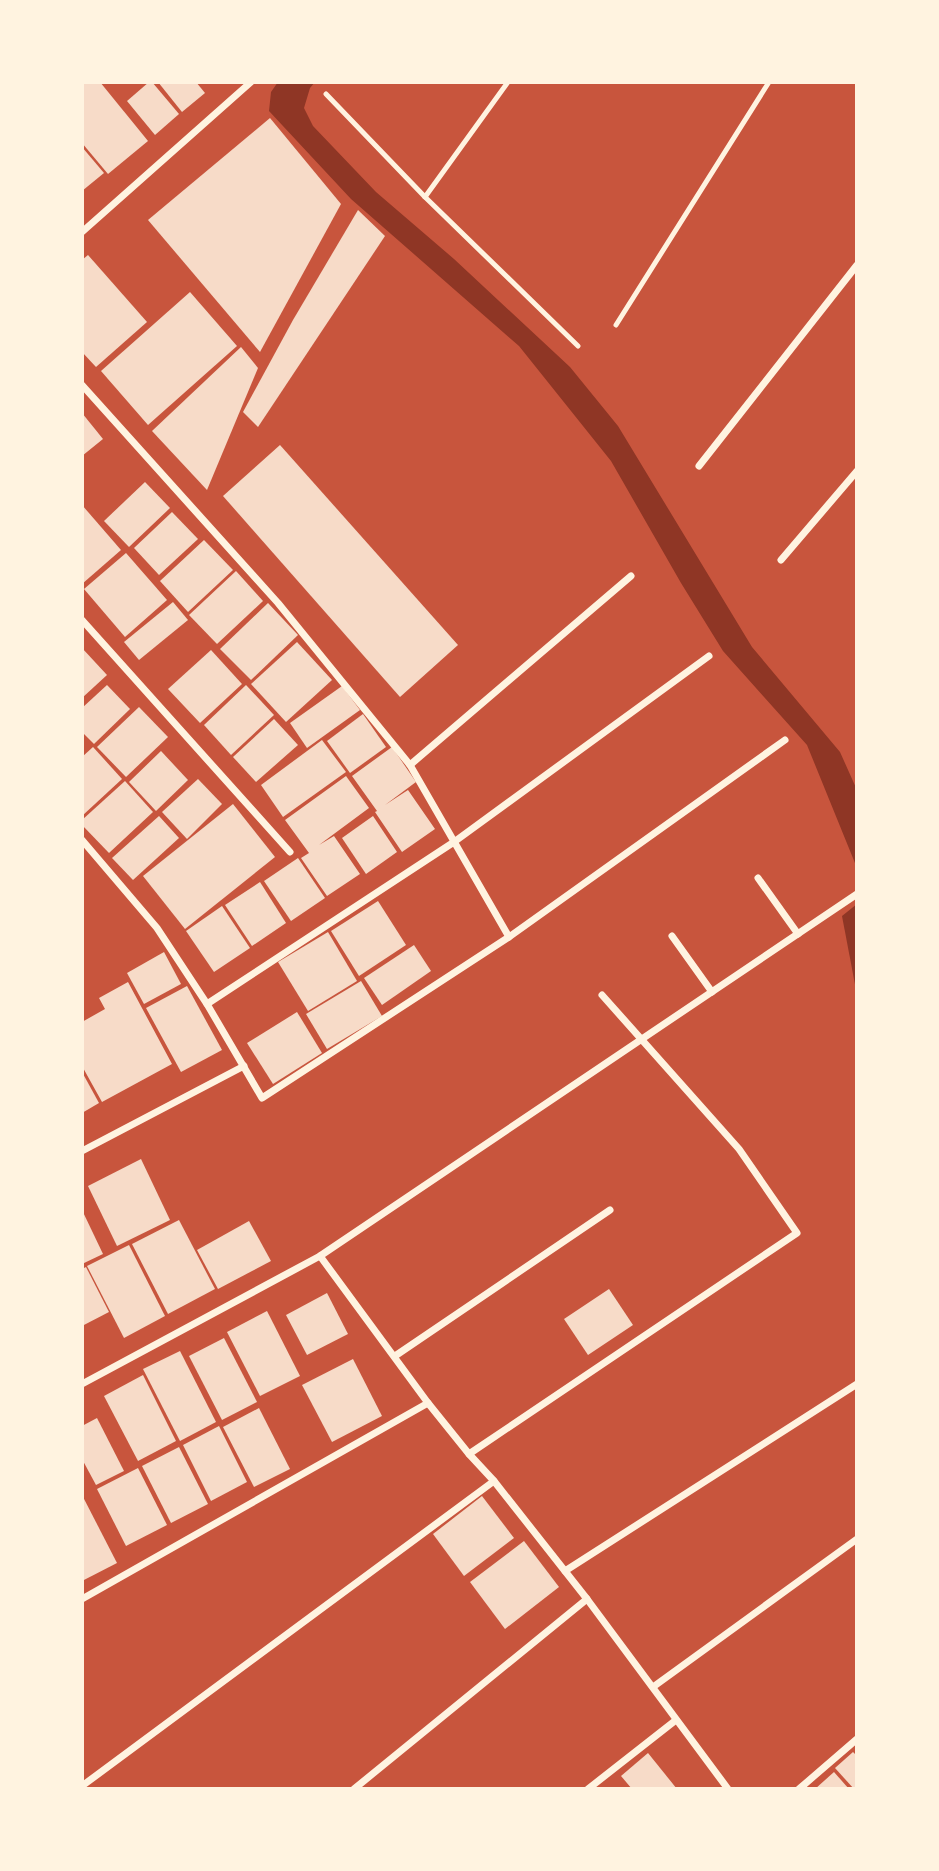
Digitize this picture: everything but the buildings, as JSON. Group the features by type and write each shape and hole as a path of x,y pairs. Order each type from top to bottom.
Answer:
{"street":[{"path":"82,232 251,82"},
{"path":"699,466 857,265"},
{"path":"82,386 278,603 410,765 509,937"},
{"path":"781,560 857,471"},
{"path":"410,765 631,576"},
{"path":"82,620 290,852"},
{"path":"207,1004 454,842 709,656"},
{"path":"82,840 157,928 207,1004 262,1098 509,937 785,740"},
{"path":"758,878 798,934"},
{"path":"82,1384 320,1256 857,894"},
{"path":"672,936 712,992"},
{"path":"469,1454 797,1233 739,1149 602,995"},
{"path":"82,1151 244,1066"},
{"path":"395,1356 610,1210"},
{"path":"320,1256 428,1403 494,1481 587,1599 727,1789"},
{"path":"565,1571 857,1384"},
{"path":"82,1599 428,1403"},
{"path":"82,1786 494,1481"},
{"path":"653,1688 857,1539"},
{"path":"355,1789 587,1599"},
{"path":"588,1789 676,1720"},
{"path":"799,1789 857,1739"}],"lane":[{"path":"425,197 508,82"},
{"path":"616,325 769,82"},
{"path":"326,94 425,197 578,346"}],"shaded area":[{"path":"278,82 315,82 310,88 304,108 313,126 376,192 454,259 570,367 618,426 752,647 840,752 857,790 857,868 807,745 723,651 611,461 519,346 351,199 269,111 271,92"},
{"path":"857,904 857,995 842,916"}]}
